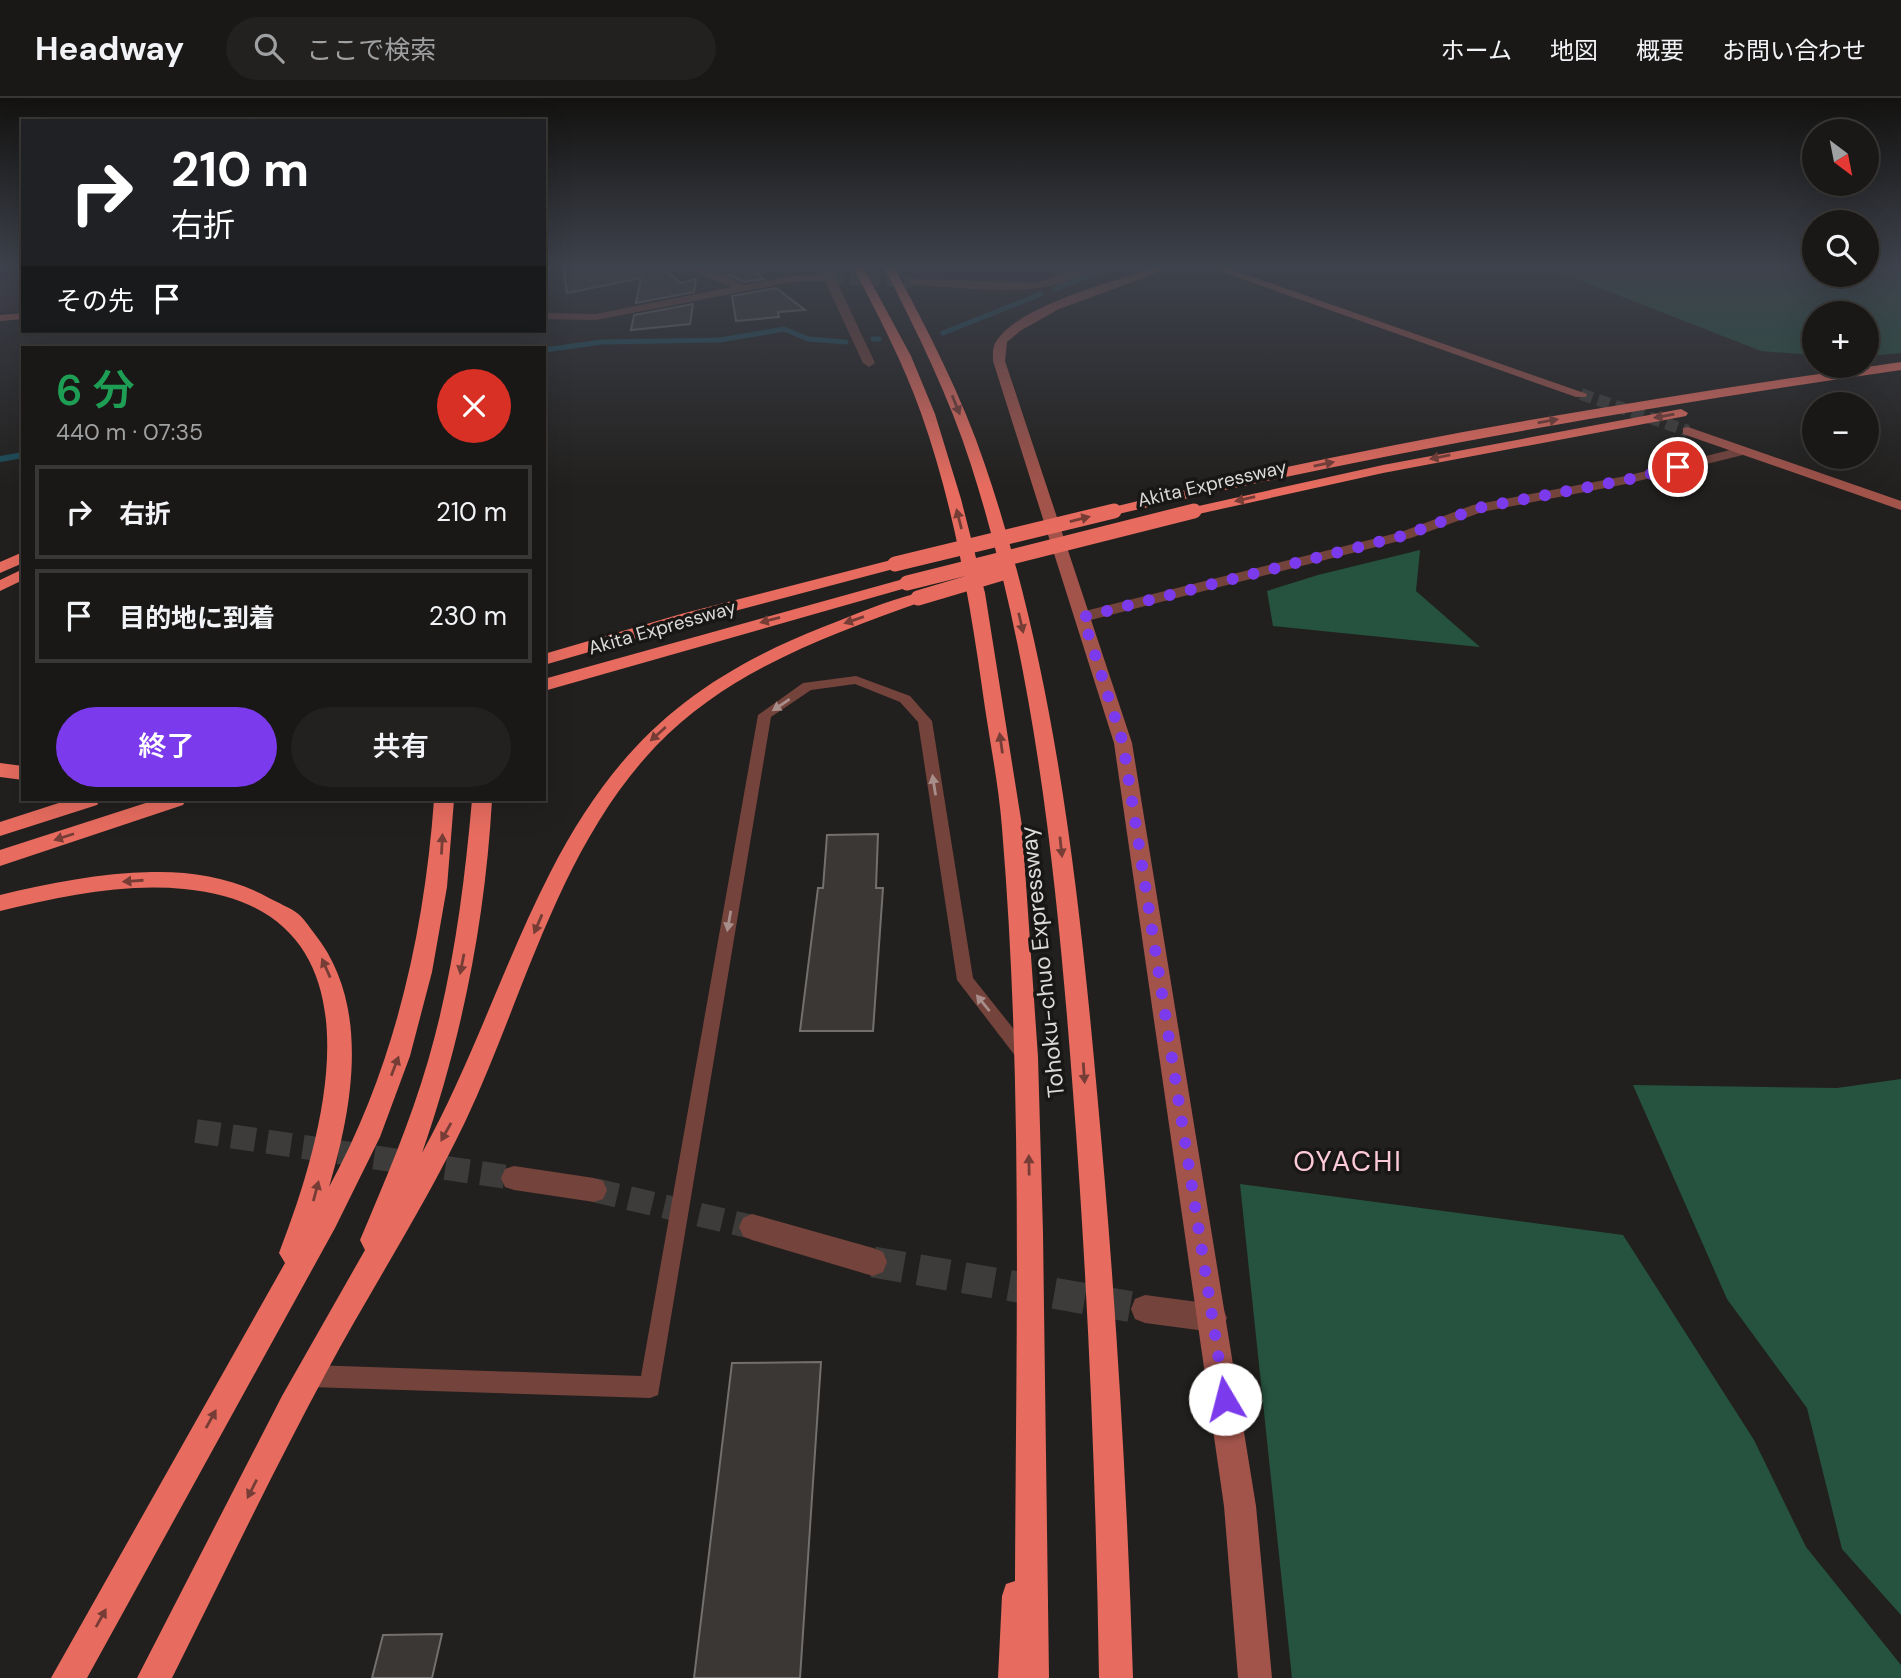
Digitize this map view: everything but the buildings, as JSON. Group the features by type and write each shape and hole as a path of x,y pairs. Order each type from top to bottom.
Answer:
{"highway":[{"name":"Tohoku-chuo Expressway","path":"897,341 928,414 954,499 977,593 1012,826 1026,1057 1030,1233 1032,1678"},
{"name":"Tohoku-chuo Expressway","path":"928,341 958,409 985,488 1010,575 1033,676 1059,826 1079,1008 1096,1235 1116,1678"},
{"name":"Akita Expressway","path":"546,659 687,618 895,564 1348,458 1653,403 1901,366"},
{"name":"Akita Expressway","path":"546,684 913,590 1195,511 1290,488 1529,440 1807,393 1901,380"},
{"path":"0,568 21,558"},
{"path":"546,651 745,597 895,564"},
{"path":"0,586 21,575"},
{"path":"154,1678 339,1319 455,1116 557,879 585,825 617,780 649,742 690,705 734,677 913,590"},
{"path":"0,770 21,773"},
{"path":"0,829 87,801"},
{"path":"0,858 173,801"},
{"path":"68,1678 343,1185 366,1139 398,1059 420,980 442,853 444,801"},
{"path":"339,1319 412,1147 440,1061 471,917 480,854 482,801"},
{"path":"0,903 98,883 159,880 209,884 246,894 282,912 311,940 330,971 338,1013 340,1065 332,1134 313,1204 265,1323"},
{"path":"1015,1678 1030,1233"}],"street":[{"path":"859,341 869,363"},
{"path":"1002,341 999,361 1123,743 1240,1506 1255,1678"},
{"path":"1427,341 1581,394"},
{"path":"1688,431 1901,506"},
{"path":"1083,617 1406,535 1478,508 1626,480 1742,451"},
{"path":"514,1178 594,1190"},
{"path":"752,1227 873,1262"},
{"path":"1145,1309 1213,1318"}],"lane":[{"path":"310,1376 650,1387 765,715 808,686 856,680 905,699 925,721 965,980 1026,1057"}],"green space":[{"path":"1735,341 1802,341 1802,354 1761,351"},
{"path":"1879,341 1901,341 1901,353 1879,355"},
{"path":"1420,550 1416,591 1480,647 1273,626 1267,591 1318,575"},
{"path":"1901,1079 1901,1615 1842,1549 1807,1408 1727,1299 1633,1085 1837,1088"},
{"path":"1240,1184 1623,1235 1754,1440 1806,1547 1901,1665 1901,1678 1292,1678"}],"waterway":[{"path":"546,350 602,342 677,341"},
{"path":"830,341 846,342"},
{"path":"0,459 21,455"}],"tunnel":[{"path":"1581,394 1688,431"},
{"path":"196,1131 514,1178"},
{"path":"594,1190 752,1227"},
{"path":"873,1262 1145,1309"}],"district":[{"name":"OYACHI","path":"1348,1161"}],"route":[{"path":"1225,1399 1123,743 1083,617 1406,535 1478,508 1626,480 1678,467"}]}
